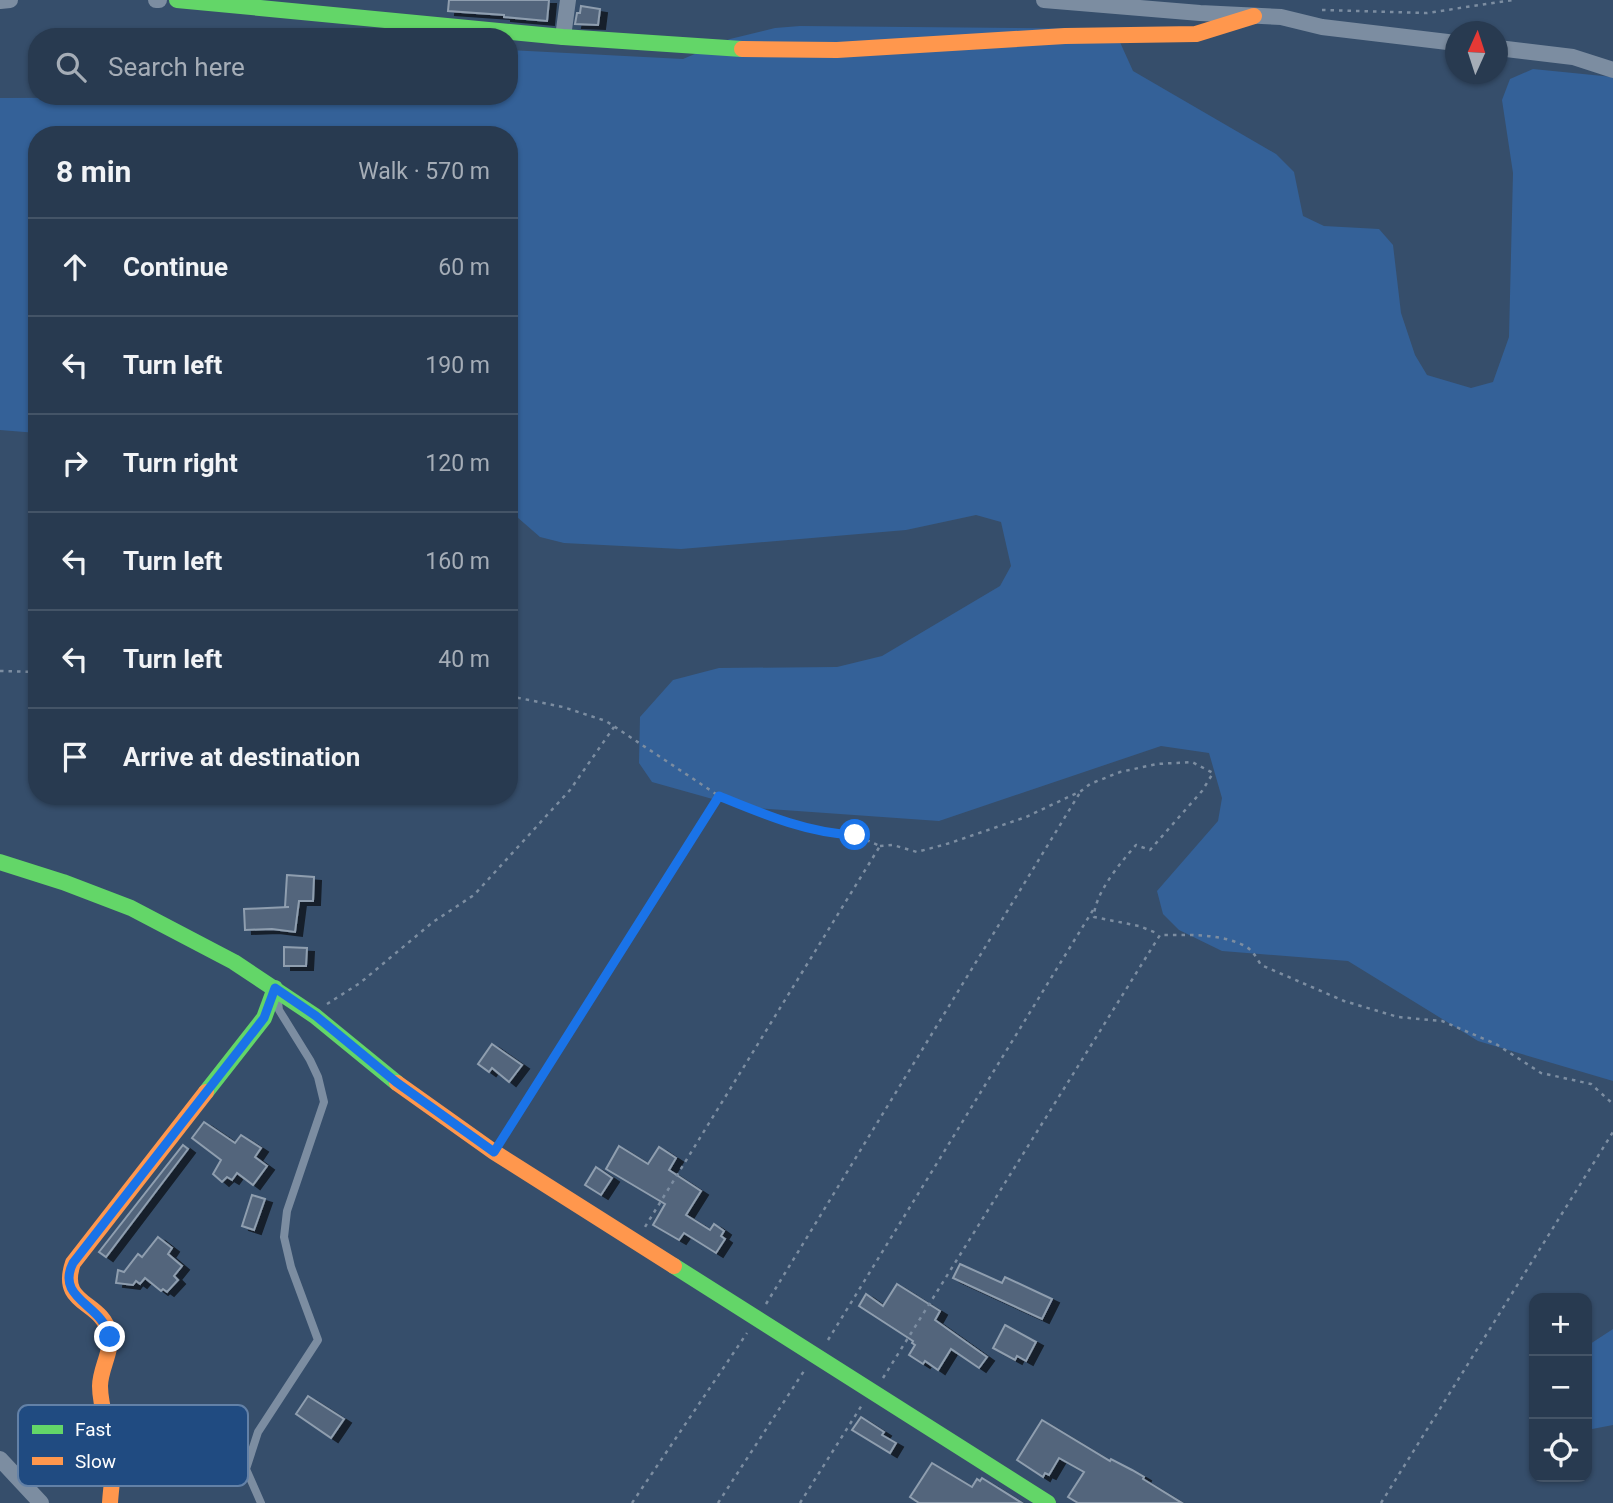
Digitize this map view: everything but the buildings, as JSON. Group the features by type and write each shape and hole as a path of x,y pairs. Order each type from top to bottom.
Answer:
{"street":[{"path":"0,1 10,0"},
{"path":"177,0 326,7 492,28"},
{"path":"563,37 568,0"},
{"path":"1044,0 1281,17 1335,29 1445,42"},
{"path":"518,31 563,37 755,50 837,50 1065,36 1196,34 1254,16"},
{"path":"1508,49 1573,57 1613,70"},
{"path":"0,862 131,908 234,962 316,1016 396,1082 494,1152 1048,1503"},
{"path":"102,1405 101,1376 110,1337 107,1326 100,1317 71,1291 67,1274 264,1018 275,988"},
{"path":"0,1459 18,1478"},
{"path":"25,1486 41,1503"}],"lane":[{"path":"248,1463 258,1432 318,1340 291,1267 284,1237 287,1211 324,1102 310,1059 279,1010 275,988"},
{"path":"248,1474 261,1503"}],"path":[{"path":"1320,10 1427,13 1513,0"},
{"path":"0,671 28,672"},
{"path":"518,698 563,707 606,721 719,796 769,817 828,834 855,835 880,846 893,845 917,852 1026,817 1090,784 1120,772 1157,764 1192,762 1213,774 1202,791 1150,850 1136,845 1110,879 1094,909 816,1356 718,1503"},
{"path":"316,1016 326,1005 360,983 433,922 474,895 570,790 614,727"},
{"path":"632,1503 757,1318 1081,791"},
{"path":"494,1152 719,796"},
{"path":"636,1241 880,846"},
{"path":"1094,909 1094,917 1139,926 1160,935 1200,934 1243,945 1261,965 1344,1002 1398,1017 1442,1021 1496,1044 1541,1073 1591,1084 1613,1104"},
{"path":"800,1503 1160,935"},
{"path":"1381,1503 1613,1132"}],"shaded area":[{"path":"775,28 1114,29 1133,71 1276,154 1294,172 1303,216 1324,226 1379,229 1393,245 1401,313 1415,355 1427,375 1471,388 1493,382 1509,337 1513,173 1502,100 1510,79 1533,69 1613,77 1613,1081 1478,1041 1348,961 1222,951 1179,930 1163,914 1157,891 1218,821 1222,798 1209,753 1161,746 939,821 741,807 652,782 639,763 640,717 673,680 719,668 837,667 882,656 1000,586 1011,566 1001,522 976,515 906,530 681,549 564,543 540,537 518,518 518,126 28,126 28,432 0,430 0,98 28,98 28,105 518,105 518,50 683,59 730,39"},
{"path":"1613,1329 1613,1425 1592,1429 1592,1356 1592,1343"}],"traffic: fast":[{"path":"177,0 469,28"},
{"path":"518,33 742,49"},
{"path":"0,862 131,908 234,962 315,1016 397,1083"},
{"path":"206,1092 264,1018 275,988"},
{"path":"674,1266 1048,1503"}],"traffic: slow":[{"path":"742,49 837,50 1065,36 1196,34 1254,16"},
{"path":"397,1083 494,1152 674,1266"},
{"path":"102,1405 100,1386 109,1346 109,1333 105,1322 71,1287 73,1263 206,1092"},
{"path":"110,1503 112,1486"}],"route":[{"path":"110,1337 107,1326 100,1317 71,1291 67,1274 194,1105 264,1018 275,988 316,1016 440,1115 494,1152 719,796 769,817 828,834 855,835"}]}
